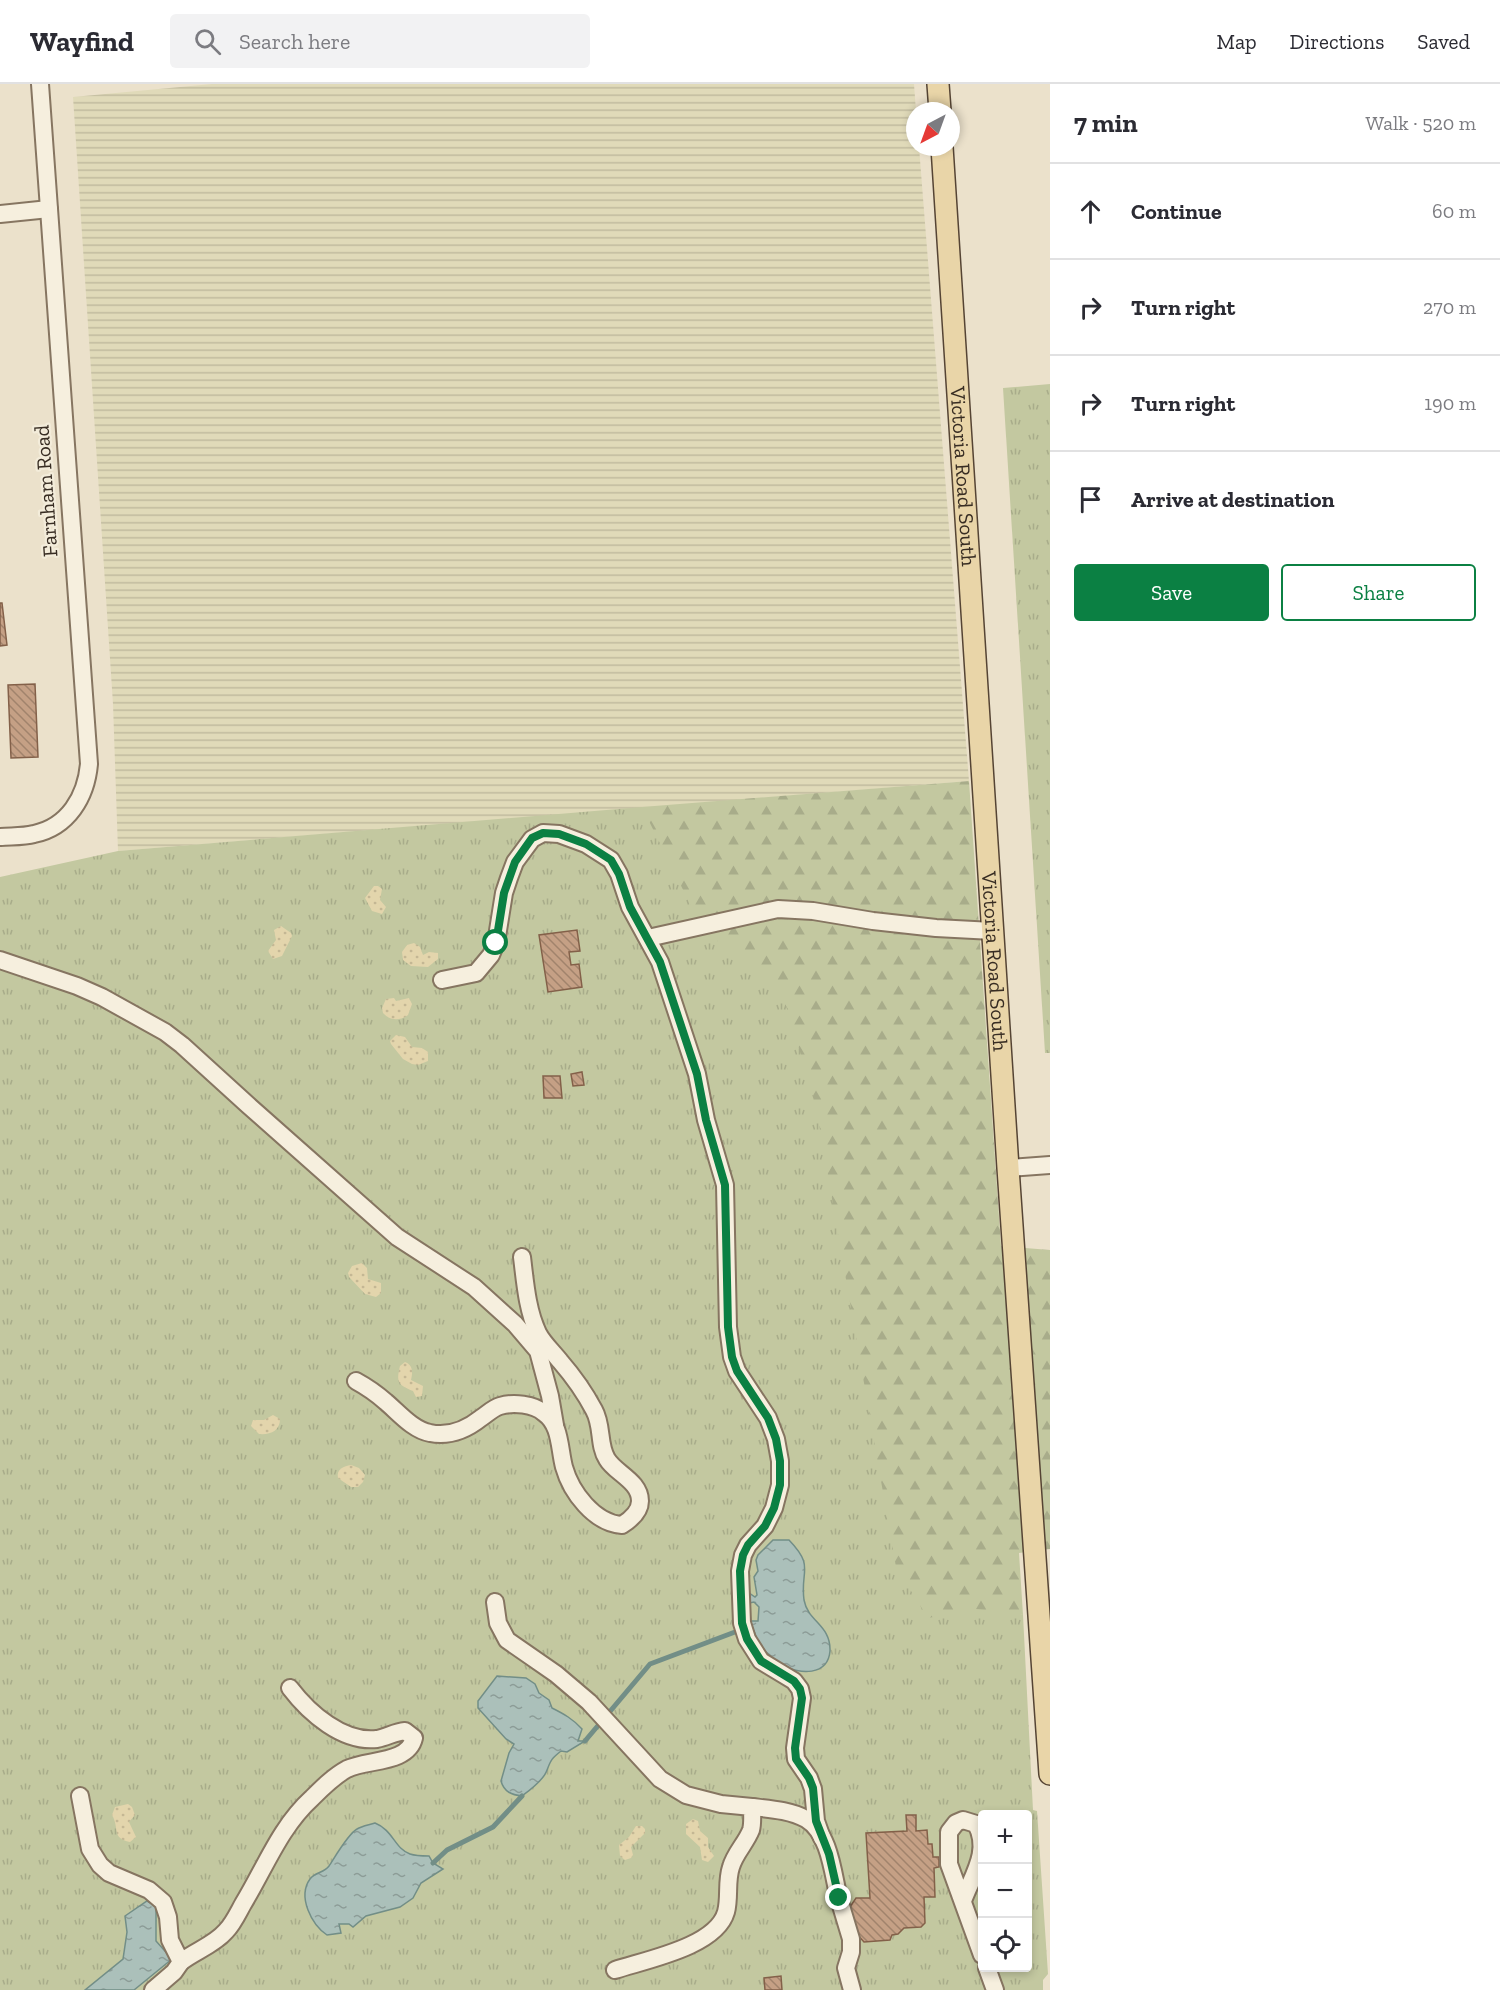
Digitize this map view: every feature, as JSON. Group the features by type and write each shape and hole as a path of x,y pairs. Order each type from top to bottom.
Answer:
{"main road":[{"path":"938,84 939,102"},
{"name":"Victoria Road South","path":"943,156 1050,1774"}],"street":[{"name":"Farnham Road","path":"0,837 34,834 49,829 63,820 73,809 87,782 89,764 40,84"},
{"path":"0,214 49,209"},
{"path":"442,980 476,973 485,964 496,943 504,893 515,862 532,838 543,833 570,837 601,852 611,860 619,874 630,907 660,962 697,1074 706,1120 725,1185 728,1327 732,1357 737,1371 768,1418 776,1439 780,1461 780,1485 774,1508 765,1526 748,1545 743,1555 740,1571 742,1623 747,1639 761,1661 794,1681 800,1689 802,1698 795,1748 796,1759 813,1788 816,1821 832,1862 851,1939 851,1952 846,1968 852,1990"},
{"path":"648,938 778,909 813,911 936,928 993,931"},
{"path":"0,960 77,986 102,997 165,1032 391,1231 474,1287 521,1330 538,1351 568,1479 590,1510 605,1521 622,1525 636,1513 640,1501 638,1491 609,1462 603,1450 602,1432 595,1411 538,1333 531,1312 522,1257"},
{"path":"1008,1168 1050,1165"},
{"path":"356,1381 375,1392 402,1417 429,1433 453,1433 464,1430 492,1410 500,1406 512,1405 538,1409 545,1413 555,1425"},
{"path":"495,1602 498,1623 507,1640 556,1674 604,1718 649,1769 671,1788 705,1801 778,1811 806,1819 813,1824 822,1838"},
{"path":"153,1990 174,1972 181,1962 220,1937 230,1927 281,1834 307,1802 346,1770 395,1756 406,1751 412,1744 414,1738 405,1731 397,1731 376,1739 356,1736 341,1730 307,1708 290,1688"},
{"path":"80,1796 90,1849 100,1865 109,1873 149,1890 163,1902 168,1917 170,1940 181,1962"},
{"path":"615,1970 684,1948 711,1934 719,1925 726,1914 732,1861 751,1830 752,1807"},
{"path":"963,1901 978,1944"},
{"path":"988,1972 995,1990"}],"shaded area":[{"path":"212,84 914,84 915,102 906,102 906,156 920,156 969,781 118,851 113,704 73,97"}],"green space":[{"path":"1050,384 1050,1053 1045,1053 1003,388"},
{"path":"969,781 1001,1246 1050,1250 1050,1549 1019,1553 1023,1615 976,1609 928,1618 896,1567 815,1101 783,996 702,928 642,807"},
{"path":"642,807 803,973 915,1575 1023,1615 1033,1810 1037,1811 1048,1974 1043,1980 1043,1990 0,1990 0,877 118,851"}],"sand":[{"path":"374,886 382,889 380,900 386,907 382,914 372,911 365,898"},
{"path":"281,926 292,936 282,956 273,959 268,951 276,940 274,930"},
{"path":"414,943 420,947 423,955 429,952 438,953 438,959 428,967 411,966 403,960 402,952 407,945"},
{"path":"394,998 396,1001 409,998 412,1004 408,1015 395,1019 383,1013 382,1008 386,999"},
{"path":"396,1035 405,1037 412,1047 422,1048 428,1052 428,1061 418,1065 403,1059 390,1041"},
{"path":"362,1263 367,1268 368,1279 381,1283 381,1293 376,1297 365,1294 349,1277 348,1273 352,1266"},
{"path":"405,1362 412,1369 411,1380 423,1386 422,1396 416,1397 413,1391 399,1382 400,1366"},
{"path":"273,1415 280,1419 274,1431 259,1434 251,1426 253,1420 264,1420"},
{"path":"351,1465 359,1468 365,1475 358,1487 351,1487 338,1478 339,1470"},
{"path":"128,1804 135,1815 129,1822 136,1837 130,1842 118,1835 112,1815 115,1807"},
{"path":"693,1819 698,1821 700,1831 708,1838 708,1847 714,1856 708,1862 702,1860 700,1847 686,1834 686,1824"},
{"path":"636,1826 642,1826 645,1833 631,1847 633,1855 631,1858 625,1860 620,1856 619,1845 629,1837"}],"water":[{"path":"773,1540 789,1540 802,1557 805,1569 803,1590 806,1607 827,1635 830,1651 828,1659 824,1665 812,1671 797,1671 780,1663 766,1652 759,1644 754,1631 750,1630 750,1621 758,1621 759,1607 754,1602 749,1603 749,1593 755,1597 757,1595 754,1577 758,1571 756,1560"},
{"path":"497,1676 526,1678 535,1684 539,1693 549,1700 552,1708 568,1717 582,1729 578,1741 585,1741 567,1752 561,1751 552,1760 543,1777 522,1796 509,1792 501,1781 514,1744 506,1739 478,1708 478,1701"},
{"path":"375,1823 386,1830 405,1852 429,1856 433,1863 443,1869 421,1883 413,1898 400,1907 366,1916 353,1927 349,1924 339,1924 341,1933 327,1935 316,1925 308,1910 306,1886 312,1877 329,1866 353,1832"},
{"path":"147,1901 156,1906 156,1941 172,1959 134,1990 85,1990 123,1959 127,1932 125,1916"}],"building":[{"path":"0,603 2,603 7,645 0,646"},
{"path":"35,684 38,757 11,758 8,685"},
{"path":"577,930 580,951 569,952 571,965 579,964 582,987 548,992 539,935"},
{"path":"582,1072 584,1085 573,1086 571,1074"},
{"path":"543,1076 560,1076 562,1098 544,1098"},
{"path":"906,1815 916,1815 916,1831 927,1830 928,1844 932,1844 933,1857 939,1857 939,1867 934,1868 935,1897 924,1897 925,1923 921,1927 904,1928 898,1934 892,1935 890,1940 864,1942 855,1932 850,1907 856,1898 870,1898 866,1833 907,1831"},
{"path":"781,1976 782,1990 765,1990 764,1978"}],"waterway":[{"path":"585,1741 650,1664 735,1632"},
{"path":"433,1863 447,1850 493,1827 522,1796"}],"route":[{"path":"496,943 504,893 515,862 532,838 543,833 559,834 586,844 611,860 619,874 630,907 660,962 697,1074 706,1120 725,1185 728,1327 732,1357 737,1371 768,1418 776,1439 780,1461 780,1485 774,1508 765,1526 748,1545 743,1555 740,1571 742,1623 747,1639 761,1661 794,1681 800,1689 802,1698 795,1748 796,1759 813,1788 816,1821 829,1854 839,1898"}]}
